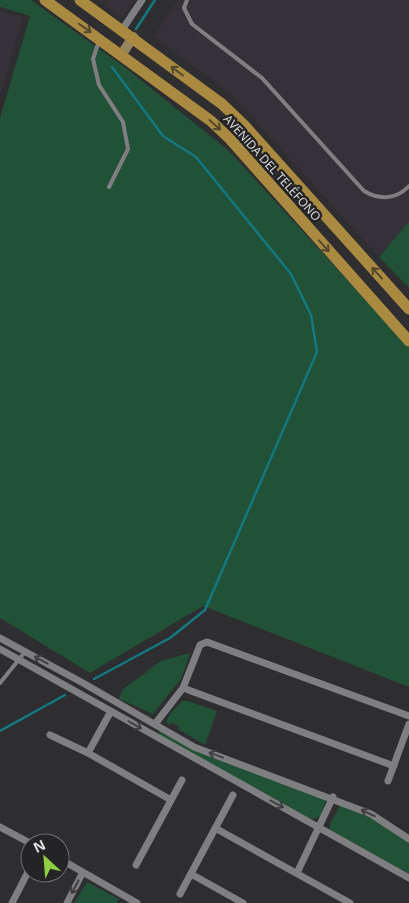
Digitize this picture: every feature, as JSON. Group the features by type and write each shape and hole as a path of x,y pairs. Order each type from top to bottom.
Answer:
{"main road":[{"name":"AVENIDA DEL TELÉFONO","path":"45,0 122,54 211,121 230,139 409,341"},
{"name":"AVENIDA DEL TELÉFONO","path":"80,0 222,104 244,124 409,310"},
{"path":"122,54 133,38"}],"street":[{"path":"122,30 142,0"},
{"path":"0,638 202,750 333,797 371,814 409,839"},
{"path":"153,735 157,725 183,688 200,645 207,642 409,716"},
{"path":"0,649 409,878"},
{"path":"183,688 394,766"},
{"path":"97,702 102,694"},
{"path":"88,753 111,711"},
{"path":"388,781 409,724"},
{"path":"50,735 88,753 171,800"},
{"path":"136,865 182,780"},
{"path":"180,894 233,795"},
{"path":"297,873 320,828 333,797"},
{"path":"0,827 20,838"},
{"path":"216,828 350,903"},
{"path":"70,865 124,900 137,903"},
{"path":"67,903 83,872"},
{"path":"191,874 243,903"},
{"path":"12,903 22,883"}],"lane":[{"path":"187,0 184,8 192,24 262,78 364,191 375,198 386,198 397,194 409,186"},
{"path":"100,39 93,59 99,85 123,122 128,149 109,187"},
{"path":"0,683 21,660 25,652"}],"shaded area":[{"path":"98,0 134,0 122,18"},
{"path":"178,0 409,0 409,221 379,257 232,95 154,36"},
{"path":"0,11 23,18 0,95"}],"green space":[{"path":"0,0 31,0 126,68 229,151 409,347 409,687 203,606 90,673 0,618 0,118 30,16 0,7"},
{"path":"409,221 409,288 379,257"},
{"path":"190,653 181,679 153,714 119,699 122,690 161,661"},
{"path":"182,701 188,701 217,711 205,745 178,729 179,726 171,723 169,725 166,722 170,714"},
{"path":"160,730 326,800 321,816 313,819 308,818 158,735"},
{"path":"344,805 374,819 409,843 409,874 330,830 330,824 340,806"},
{"path":"87,882 119,899 116,903 74,903"}],"waterway":[{"path":"136,29 155,0"},
{"path":"94,679 170,638 205,610 317,352 311,315 291,274 196,157 163,136 112,67"},
{"path":"0,731 65,695"}]}
